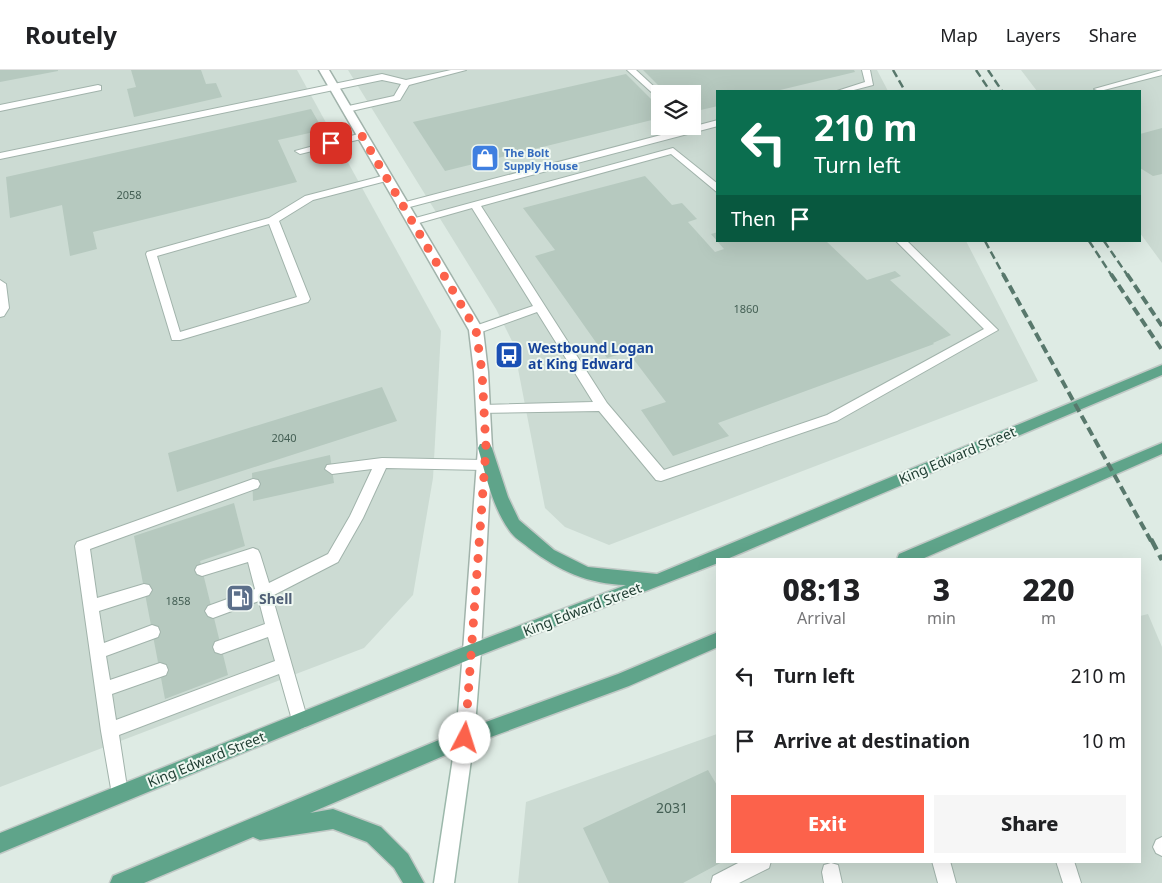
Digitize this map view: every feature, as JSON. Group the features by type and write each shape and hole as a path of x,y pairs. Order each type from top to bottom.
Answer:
{"main road":[{"name":"King Edward Street","path":"0,843 472,651 659,580 1162,370"},
{"path":"486,448 502,502 514,526 542,550 576,572 601,578 659,580"},
{"path":"907,558 1162,448"},
{"path":"120,883 465,738 623,680 716,640"},
{"path":"239,833 334,819 374,834 401,861 414,883"}],"street":[{"path":"324,70 476,330 482,372 482,410 486,448 465,738 444,883"}],"lane":[{"path":"0,156 382,77 406,83 462,70"},
{"path":"631,70 651,89"},
{"path":"845,90 870,84 866,70"},
{"path":"1098,89 1162,72"},
{"path":"346,109 397,98 406,83"},
{"path":"0,108 98,88"},
{"path":"701,126 716,123"},
{"path":"402,206 666,135"},
{"path":"300,150 362,136"},
{"path":"412,222 673,151 716,188"},
{"path":"273,220 304,299 176,337 151,254 273,220 309,198 386,178"},
{"path":"475,204 542,307 602,406 661,476 832,418 992,330 902,242"},
{"path":"0,284 3,308 0,313"},
{"path":"476,330 542,307"},
{"path":"482,410 602,406"},
{"path":"332,469 382,463 484,465"},
{"path":"212,611 263,593 333,558 356,518 382,463"},
{"path":"120,794 82,546 253,484"},
{"path":"202,570 253,554 300,721"},
{"path":"91,607 144,590"},
{"path":"221,647 273,628"},
{"path":"98,652 152,632"},
{"path":"109,731 284,665"},
{"path":"103,690 160,670"},
{"path":"720,883 758,863"},
{"path":"942,863 947,883"},
{"path":"1067,863 1072,883"}],"shaded area":[{"path":"0,70 297,70 441,331 433,478 413,595 364,648 0,787"},
{"path":"348,70 877,70 887,90 716,90 716,242 967,242 1038,381 609,545 565,527 545,508 513,343 496,309"},
{"path":"1021,70 1162,70 1162,263 1141,234 1141,90 1036,90"},
{"path":"1148,614 1162,647 1162,883 518,883 526,802 716,734 716,863 1141,863 1141,616"}],"building":[{"path":"0,70 58,70 58,71 0,82"},
{"path":"131,70 201,70 206,84 216,83 222,97 134,117 127,89 136,87"},
{"path":"643,70 854,70 855,72 780,90 716,90 716,106 701,110 701,85 658,85"},
{"path":"626,74 651,99 651,120 445,171 413,122"},
{"path":"311,109 323,130 278,140 297,182 93,232 97,249 70,256 62,205 10,218 6,177"},
{"path":"1162,128 1162,174 1153,176 1141,169 1141,134"},
{"path":"645,176 672,205 682,203 697,219 688,222 715,252 724,249 718,242 827,242 867,280 895,271 901,276 890,280 951,335 934,344 718,423 729,436 673,456 641,410 666,402 628,352 607,358 535,256 555,250 523,208"},
{"path":"716,233 716,240 711,234"},
{"path":"382,387 397,421 177,492 168,453"},
{"path":"330,455 334,483 253,501 252,473"},
{"path":"234,503 245,546 200,561 228,675 165,699 134,536"},
{"path":"708,770 716,784 716,863 720,863 683,883 609,883 583,828"}],"railway":[{"path":"893,70 904,90"},
{"path":"976,70 989,90"},
{"path":"988,70 1001,90"},
{"path":"986,242 1004,276"},
{"path":"1090,242 1112,276"},
{"path":"1105,242 1128,276"},
{"path":"1003,274 1151,541"},
{"path":"1111,274 1162,350"},
{"path":"1127,274 1162,326"},
{"path":"1151,539 1162,560"}],"place":[{"name":"The Bolt Supply House","path":"485,158"},
{"name":"Westbound Logan at King Edward","path":"509,355"},
{"name":"Shell","path":"240,598"}],"route":[{"path":"331,143 362,136 476,330 482,372 482,410 486,448 465,738"}]}
